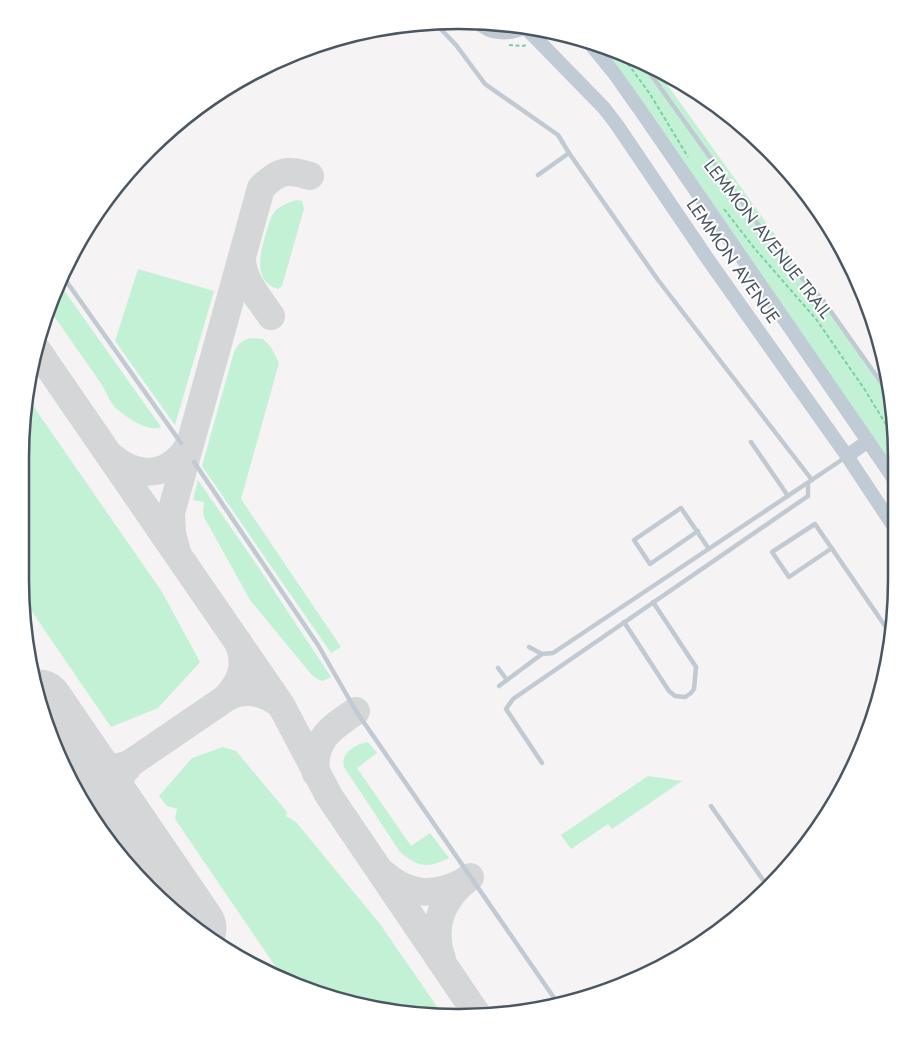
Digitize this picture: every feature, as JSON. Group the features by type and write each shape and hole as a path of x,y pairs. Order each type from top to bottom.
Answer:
{"main road":[{"name":"LEMMON AVENUE","path":"534,36 604,108 847,456 888,518"},
{"name":"LEMMON AVENUE","path":"596,52 614,73 640,110 888,470"},
{"path":"847,456 868,440"}],"street":[{"path":"484,30 506,35 517,32"}],"lane":[{"path":"442,30 456,44 485,84 558,135 658,280 810,481 808,496 652,602 508,704 506,709 542,763"},
{"path":"650,74 780,255 822,299 881,383"},
{"path":"538,175 569,153"},
{"path":"67,282 181,443"},
{"path":"751,442 788,496"},
{"path":"499,686 542,654 553,653 847,456"},
{"path":"194,462 318,645 356,712 554,998"},
{"path":"698,531 650,564 634,540 681,508 698,531 709,549"},
{"path":"832,548 789,577 772,552 815,524 832,548 886,627"},
{"path":"624,622 668,691 675,696 685,698 694,689 696,667 652,602"},
{"path":"529,647 542,654"},
{"path":"498,668 507,680"},
{"path":"711,806 764,881"}],"path":[{"name":"LEMMON AVENUE TRAIL","path":"628,63 642,82 688,157"},
{"name":"LEMMON AVENUE TRAIL","path":"720,203 755,249 816,319 865,390 887,426"}],"green space":[{"path":"607,56 623,61 665,82 882,383 885,402 888,459 660,127"},
{"path":"296,200 302,201 304,209 282,286 278,289 265,281 262,275 260,262 262,247 269,223 275,211"},
{"path":"138,269 214,291 175,425 115,341"},
{"path":"63,289 161,427 150,428 144,426 121,412 114,406 100,382 54,316"},
{"path":"250,338 263,339 271,347 279,363 241,499 341,647 331,653 202,466 234,352 240,343"},
{"path":"32,404 162,592 200,662 158,708 111,727 30,609 29,458"},
{"path":"198,480 331,677 323,681 311,674 250,600 204,517 204,502 193,500"},
{"path":"368,742 377,753 357,768 411,846 430,833 449,858 435,864 423,865 412,861 400,852 344,767 344,757 347,753 354,747"},
{"path":"223,747 236,751 287,812 286,816 296,822 380,924 438,1008 402,1006 347,995 277,969 175,819 177,809 167,806 159,796 192,758"},
{"path":"648,776 682,781 612,829 608,824 571,849 561,835"}],"taxiway":[{"path":"176,548 172,533 171,513 261,188 278,174 295,172 310,176"},
{"path":"242,258 248,281 271,316"},
{"path":"41,356 281,705 329,796 473,1008"},
{"path":"112,457 133,469 154,471 173,463 189,445"},
{"path":"238,642 243,665 236,686 226,698 240,693 254,692 268,697 281,705"},
{"path":"86,794 226,698"},
{"path":"316,773 317,752 320,743 331,729 356,711"},
{"path":"51,715 80,756 90,763 100,767 130,764 117,784 116,808 158,872"},
{"path":"384,874 402,886 421,892 440,890 461,883"},
{"path":"442,959 438,935 441,913 453,893 470,877"}],"runway":[{"path":"56,728 175,903"}]}
